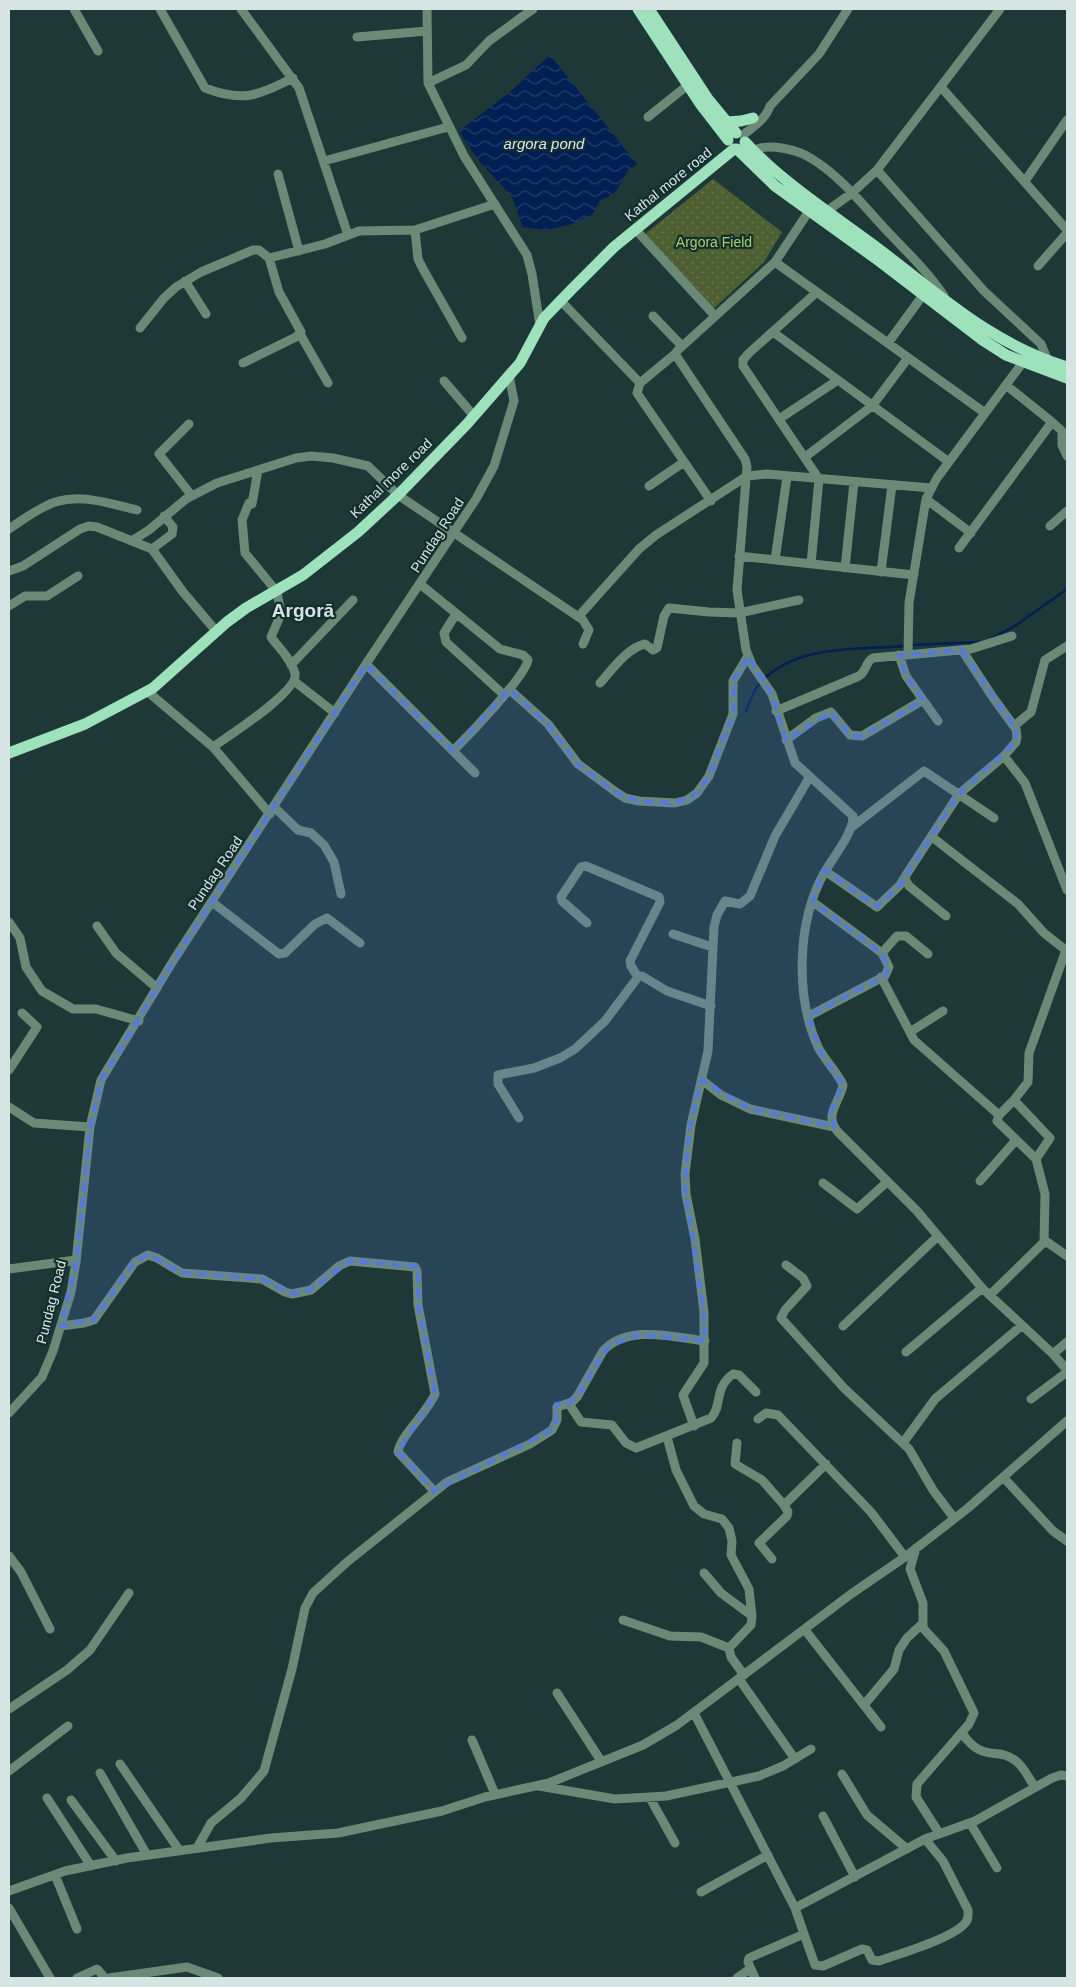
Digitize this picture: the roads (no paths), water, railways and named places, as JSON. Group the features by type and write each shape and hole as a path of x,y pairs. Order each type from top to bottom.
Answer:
{"main road":[{"path":"638,9 688,85 737,140 768,179 987,343 1022,362 1067,378"},
{"path":"649,9 702,91 727,122 737,140 754,151 778,174 994,336 1035,357 1067,367"},
{"path":"727,122 753,118"},
{"name":"Kathal more road","path":"9,753 85,724 148,692 216,631 246,608 277,592 330,555 398,495 474,416 520,362 540,326 560,300 614,247 737,140"}],"street":[{"path":"74,9 98,51"},
{"path":"160,9 205,88 246,97 255,96 293,78"},
{"path":"253,9 243,12 293,78 306,104 348,235"},
{"path":"426,9 428,83 448,127 464,156 526,255 532,274 540,326"},
{"path":"428,83 466,64 489,41 533,9"},
{"path":"737,140 753,118 770,106 819,54 848,9"},
{"path":"827,211 852,194 877,170 1000,9"},
{"path":"357,37 427,31"},
{"path":"648,117 688,85"},
{"path":"940,87 1025,181 1067,231 1038,266"},
{"path":"737,140 758,123 768,112 770,106"},
{"path":"1025,181 1067,120"},
{"path":"324,160 448,127"},
{"path":"754,151 759,148 776,148 811,158 852,194 929,277 948,303"},
{"path":"877,170 984,291 1041,344 1048,361"},
{"path":"278,174 299,251"},
{"path":"269,258 299,251 366,230 415,230 495,204"},
{"path":"711,501 640,400 637,393 640,383 676,354 682,346 775,262 809,211"},
{"path":"415,230 418,259 462,338"},
{"path":"635,230 715,316"},
{"path":"140,328 164,298 185,280 256,249 269,258 279,292 300,327 300,334 328,383"},
{"path":"775,262 985,413"},
{"path":"185,280 206,314"},
{"path":"811,564 819,479 743,366 743,360 817,292"},
{"path":"888,343 922,295"},
{"path":"560,300 640,383"},
{"path":"653,316 682,346"},
{"path":"773,332 949,462"},
{"path":"243,363 300,334"},
{"path":"676,354 745,459 747,476 737,590 739,613 748,656 772,694 776,711 795,763 809,778 853,816 852,828"},
{"path":"805,457 872,406 908,358"},
{"path":"938,721 906,676 905,653 909,610 926,499 930,488 1022,362"},
{"name":"Pundag Road","path":"9,1413 42,1377 61,1326 76,1260 80,1205 90,1127 101,1080 139,1021 157,988 366,664 456,533 494,466 503,442 514,401 509,375"},
{"path":"779,419 838,380"},
{"path":"444,381 474,416"},
{"path":"1006,385 1062,431 1062,445 1067,456"},
{"path":"959,548 1052,422"},
{"path":"189,424 159,454 192,496"},
{"path":"134,540 192,496 217,483 305,456 334,458 368,466 398,495 578,617 589,630 583,644"},
{"path":"649,486 684,462"},
{"path":"213,747 259,716 294,681 296,674 292,665 271,637 281,618 277,592 245,553 242,520 251,504 258,470"},
{"path":"578,617 639,549 671,525 711,501 747,476 767,474 930,488"},
{"path":"776,560 787,477"},
{"path":"845,568 854,482"},
{"path":"881,572 892,485"},
{"path":"9,528 47,505 66,499 96,500 137,510"},
{"path":"926,499 971,533"},
{"path":"1050,526 1067,511"},
{"path":"152,549 172,534 173,527 164,516"},
{"path":"9,571 23,566 49,548 86,527 97,527 134,540 152,549 183,592 216,631"},
{"path":"739,556 914,576"},
{"path":"9,606 25,596 47,596 78,576"},
{"path":"420,584 500,649 522,654 528,658 528,663 506,692 453,751"},
{"path":"292,665 353,600"},
{"path":"600,683 638,647 645,644 653,650 658,648 664,616 669,608 739,613 799,600"},
{"path":"456,614 444,633 446,642 548,724 578,764 625,798 639,801 675,803 687,800 697,792 709,776 733,714 733,681 748,656"},
{"path":"776,711 859,676 873,658 905,653 962,650 986,646 1012,636"},
{"path":"1014,726 1031,712 1045,660 1067,646"},
{"path":"825,871 876,907 900,885 959,794 1004,756 1016,742 1018,732 962,650"},
{"path":"366,664 475,773"},
{"path":"294,681 335,713"},
{"path":"148,692 213,747 272,811 298,830 311,833 324,845 334,862 341,894"},
{"path":"786,740 816,718 831,712 850,735 862,736 923,700"},
{"path":"1004,756 1025,783 1067,890"},
{"path":"834,1127 832,1110 843,1085 819,1048 802,986 801,956 813,902 825,871 852,828 924,771 994,818"},
{"path":"694,1426 683,1395 686,1388 703,1369 705,1341 704,1312 685,1185 689,1133 708,1051 712,947 717,915 722,905 728,900 740,904 747,900 775,836 809,778"},
{"path":"932,837 1018,904 1044,933 1066,950 1029,1052 1028,1082 999,1115 997,1122 1036,1158 1045,1194 1044,1243"},
{"path":"587,923 562,901 561,897 581,867 586,866 659,897 660,903 656,913 630,960 631,966 638,977"},
{"path":"906,875 905,879 909,886 946,916"},
{"path":"212,902 279,954 285,953 315,924 327,918 360,943"},
{"path":"809,1016 881,978 889,970 882,953 813,902"},
{"path":"9,922 20,938 26,967 42,991 73,1009 96,1009 139,1021"},
{"path":"97,926 116,953 157,988"},
{"path":"673,934 712,947"},
{"path":"882,953 892,940 902,935 928,954"},
{"path":"638,977 642,976 667,991 711,1006"},
{"path":"519,1118 498,1084 498,1075 551,1062 575,1049 605,1022 638,977"},
{"path":"881,978 910,1032 922,1049 999,1115"},
{"path":"910,1032 943,1011"},
{"path":"9,1070 37,1027 22,1014"},
{"path":"702,1080 721,1095 750,1109 834,1127 938,1236 982,1288 1053,1354 1067,1371 1031,1399"},
{"path":"1014,1100 1050,1138 1036,1158"},
{"path":"9,1107 34,1123 90,1127"},
{"path":"980,1181 1016,1140"},
{"path":"823,1183 857,1209 887,1182"},
{"path":"843,1326 938,1236"},
{"path":"990,1295 1036,1248 1044,1243 1047,1242 1067,1256"},
{"path":"61,1326 84,1324 94,1320 135,1262 148,1256 157,1258 182,1273 262,1278 285,1292 292,1294 311,1290 339,1266 350,1261 415,1267 418,1271 418,1305 435,1394 431,1404 404,1438 398,1452 434,1491"},
{"path":"9,1269 76,1260"},
{"path":"786,1265 803,1278 807,1286 784,1310 781,1318 854,1398 903,1443 954,1518"},
{"path":"906,1352 982,1288"},
{"path":"903,1443 935,1399 1021,1326"},
{"path":"197,1848 217,1816 241,1798 264,1771 292,1669 307,1602 347,1562 434,1491 454,1478 496,1460 545,1435 555,1426 557,1407 569,1404 577,1396 603,1351 617,1342 639,1335 705,1341"},
{"path":"1053,1354 1067,1342"},
{"path":"569,1404 581,1422 612,1425 632,1448 667,1437 694,1426 713,1415 719,1391 732,1374 740,1375 756,1392"},
{"path":"758,1418 766,1412 778,1415 871,1512 905,1557"},
{"path":"9,1891 55,1875 147,1855 271,1838 338,1833 442,1811 495,1794 537,1786 643,1745 694,1713 851,1594 905,1557 1066,1425"},
{"path":"667,1437 676,1470 694,1506 704,1514 722,1519 729,1528 732,1541 731,1555 749,1589 752,1616 749,1628 729,1648"},
{"path":"737,1443 735,1464 762,1480 788,1512 787,1516 759,1543 772,1559"},
{"path":"784,1505 826,1464"},
{"path":"1003,1477 1053,1531 1067,1540"},
{"path":"916,1548 910,1570 923,1603 922,1623 928,1634 944,1651 974,1712 973,1717 962,1733 917,1784 915,1790 916,1797 939,1833"},
{"path":"9,1556 21,1572 50,1629"},
{"path":"704,1573 722,1593 752,1616"},
{"path":"9,1709 67,1670 90,1650 130,1593"},
{"path":"623,1620 670,1636 701,1637 729,1648"},
{"path":"864,1704 894,1669 899,1650 907,1638 922,1623"},
{"path":"805,1630 881,1726"},
{"path":"729,1648 741,1677 795,1759"},
{"path":"557,1693 601,1762"},
{"path":"694,1713 796,1908 816,1965 823,1966 862,1949 868,1950 872,1960 879,1961 924,1945 964,1924 969,1916 968,1910 943,1861 926,1839"},
{"path":"9,1771 68,1726"},
{"path":"962,1733 974,1748 985,1753 1016,1760 1034,1787"},
{"path":"472,1740 495,1794"},
{"path":"537,1786 614,1799 650,1798 730,1783 772,1771 811,1750"},
{"path":"120,1764 179,1850"},
{"path":"100,1773 147,1855"},
{"path":"842,1774 867,1815 907,1849"},
{"path":"796,1908 926,1839 970,1823 1052,1778 1061,1775 1067,1776"},
{"path":"47,1798 91,1866"},
{"path":"650,1798 676,1843"},
{"path":"71,1800 116,1861"},
{"path":"823,1816 855,1877"},
{"path":"970,1823 997,1868"},
{"path":"701,1892 768,1855"},
{"path":"55,1875 77,1929"},
{"path":"9,1908 50,1978"},
{"path":"755,1978 748,1962 753,1956 804,1934"},
{"path":"110,1978 187,1967 218,1978"},
{"path":"737,1978 750,1969"},
{"path":"77,1978 97,1970 105,1978"}],"water":[{"name":"argora pond","path":"550,55 637,164 627,172 613,194 601,199 592,215 569,225 545,230 523,227 512,197 479,161 459,131 510,92"}],"waterway":[{"path":"992,638 1015,626 1067,589"},
{"path":"911,645 980,642"},
{"path":"746,711 760,683 775,670 791,661 828,651 905,646"}],"district":[{"name":"Argorā","path":"303,610"}],"park label":[{"name":"Argora Field","path":"714,242"}]}
